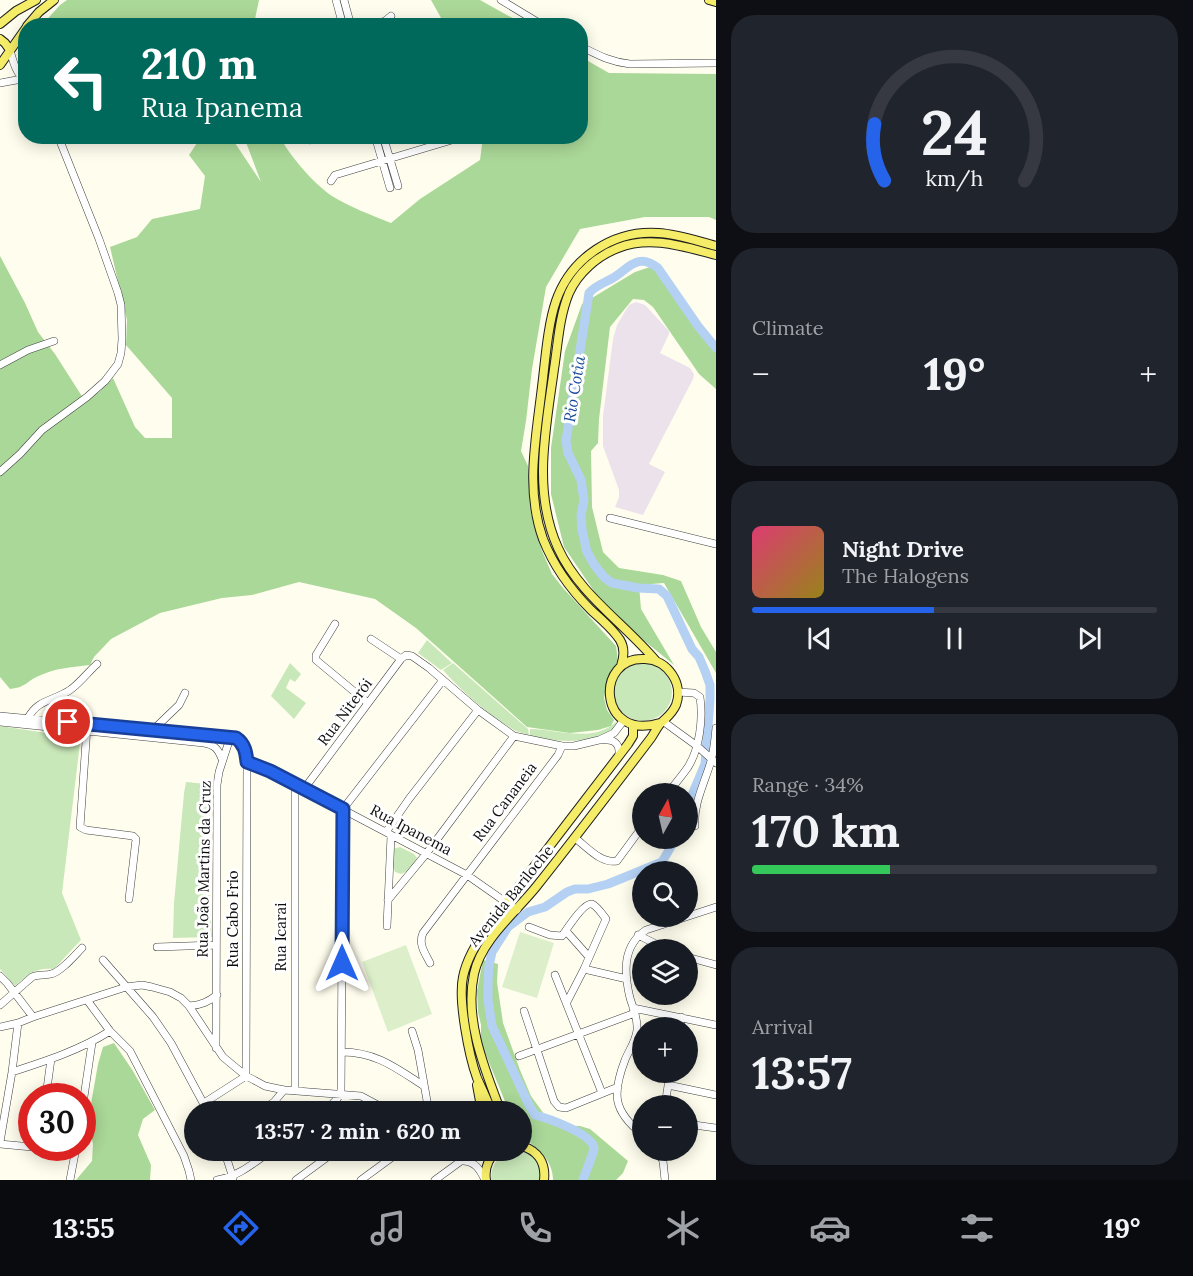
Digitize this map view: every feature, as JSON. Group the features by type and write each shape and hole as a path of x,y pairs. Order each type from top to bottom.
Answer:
{"main road":[{"path":"0,24 16,11 36,0"},
{"path":"34,18 54,0"},
{"path":"709,0 716,2"},
{"path":"0,65 18,38"},
{"path":"0,39 10,50"},
{"path":"716,246 672,234 645,232 617,238 600,246 577,264 561,288 551,317 534,450 533,493 536,513 551,558 563,578 621,641 624,651 621,666 610,689 612,707 624,720 644,727 662,722 672,714 678,692 674,677 597,603 580,581 558,549 546,511 543,473 548,417 564,307 570,292 583,272 594,261 619,248 648,242 686,246 716,255"},
{"path":"621,666 638,659 656,661"},
{"name":"Avenida Bariloche","path":"497,1101 478,1045 471,993 475,967 482,951 575,838 662,722"},
{"name":"Avenida Bariloche","path":"487,1101 476,1075 463,1013 462,978 467,965 478,941 631,740 633,725"},
{"path":"476,1075 480,1101"},
{"path":"532,1150 544,1166 544,1180"},
{"path":"485,1180 489,1161"}],"street":[{"path":"336,0 341,18"},
{"path":"344,0 349,18"},
{"path":"501,0 531,18"},
{"path":"388,18 392,15"},
{"path":"10,50 18,72"},
{"path":"588,50 617,63 716,63"},
{"path":"0,83 18,81"},
{"path":"0,472 42,430 105,381 118,364 121,353 121,305 118,293 61,144"},
{"path":"379,144 394,187"},
{"path":"384,144 386,160"},
{"path":"331,181 335,175 439,144"},
{"path":"0,365 28,350 54,341"},
{"path":"610,518 716,544"},
{"path":"335,624 316,655 317,663 368,703"},
{"path":"371,639 401,659"},
{"name":"Rua Niterói","path":"304,789 404,656 409,655 443,680"},
{"path":"28,718 40,704 69,691 97,664"},
{"path":"335,1101 341,1093 343,809 443,680 478,710 514,736 562,746 574,746 614,734 624,720"},
{"path":"676,783 700,749 700,697 694,693 678,692"},
{"path":"154,734 155,728 179,705 185,693"},
{"path":"387,926 388,834 409,799 478,710"},
{"path":"0,716 28,718 87,728"},
{"path":"0,722 233,738 242,742 247,762"},
{"path":"662,722 713,760"},
{"path":"87,728 80,827 86,830 133,836 136,839 129,899"},
{"path":"698,800 713,760 716,728"},
{"path":"154,734 212,745 219,751 222,759"},
{"path":"388,900 426,854 514,736"},
{"name":"Rua João Martins da Cruz","path":"216,1048 217,785 222,759 233,738"},
{"path":"599,740 615,741 620,755"},
{"name":"Rua Cananeia","path":"430,963 421,944 421,938 427,927 558,755 562,746"},
{"name":"Rua Ipanema","path":"247,762 270,771 467,875 518,910"},
{"name":"Rua Cabo Frio","path":"246,1076 247,762"},
{"name":"Rua Icarai","path":"295,784 295,1090"},
{"path":"575,838 604,861 614,862 632,841"},
{"path":"389,874 405,879"},
{"path":"529,927 562,936 589,904 594,905 607,920 567,1002"},
{"path":"632,1125 620,1111 618,1102 618,1087 637,1029 625,968 626,961 638,935 646,930 716,907"},
{"path":"566,931 589,957"},
{"path":"638,935 646,939"},
{"path":"157,947 216,945"},
{"path":"0,1005 36,975 58,971 82,948"},
{"path":"103,960 153,1017 171,1043 203,1101"},
{"path":"698,960 716,965"},
{"path":"584,969 627,979"},
{"path":"0,975 33,1017"},
{"path":"555,975 602,1093"},
{"path":"0,1027 126,987 142,985 161,989 181,998 189,1006 223,1057 246,1076 265,1086 284,1090 354,1094 372,1101"},
{"path":"189,1006 200,1005 217,995"},
{"path":"87,1000 110,1031 130,1051 183,1156 191,1180"},
{"path":"524,1011 554,1101 559,1107 566,1108 618,1087"},
{"path":"519,1056 578,1035 634,1011 681,1017"},
{"path":"698,1021 716,1025"},
{"path":"18,1023 0,1143 18,1145"},
{"path":"12,1072 92,1043 110,1031"},
{"path":"412,1031 418,1050 427,1101"},
{"path":"86,1083 92,1043"},
{"path":"342,1052 358,1052 386,1062 424,1086"},
{"path":"48,1083 51,1059"},
{"path":"207,1101 246,1076"},
{"path":"666,1095 668,1084 716,1095"},
{"path":"274,1101 284,1090"},
{"path":"699,1126 716,1128"},
{"path":"70,1180 74,1161"},
{"path":"228,1161 233,1178"},
{"path":"217,1180 233,1178 257,1161"},
{"path":"296,1180 322,1161"},
{"path":"361,1180 387,1161"},
{"path":"435,1180 461,1161 477,1166 485,1180"},
{"path":"663,1161 665,1180"}],"shaded area":[{"path":"636,302 645,305 669,331 660,353 690,368 694,374 649,464 665,472 643,515 615,507 619,490 603,446 603,416 613,339 617,325 629,305"}],"green space":[{"path":"67,0 259,0 255,18 48,18"},
{"path":"431,0 480,0 512,18 441,18"},
{"path":"588,61 609,73 716,74 716,220 709,217 645,217 580,229 546,287 532,369 521,451 528,466 531,513 542,551 552,574 616,646 618,661 607,682 604,698 607,710 614,720 611,726 570,733 527,727 416,628 375,599 299,582 252,595 222,598 160,613 111,639 94,657 90,665 53,671 36,677 20,687 10,689 0,677 0,256 38,332 85,401 99,392 113,378 135,427 145,438 172,438 172,398 126,345 127,320 110,247 137,237 152,219 200,209 205,176 189,155 196,144 236,144 261,182 247,144 285,144 303,169 325,191 346,204 391,223 420,199 480,160 482,144 588,144"},
{"path":"653,266 716,351 716,389 699,374 653,307 644,300 633,299 610,327 598,443 591,451 592,507 603,552 619,568 663,575 681,581 701,627 716,652 716,673 664,583 639,585 641,609 674,665 636,634 596,594 564,547 551,494 551,448 565,351 582,304 635,272"},
{"path":"427,640 452,663 441,670 418,653"},
{"path":"290,663 301,674 295,682 290,679 286,688 306,703 294,719 271,696"},
{"path":"453,663 528,729 529,735 502,722 458,686 443,670"},
{"path":"643,663 654,665 667,676 672,692 670,703 659,716 643,721 632,719 619,708 614,692 616,681 627,668"},
{"path":"617,721 616,729 584,740 564,741 530,736 530,729 586,734 608,728"},
{"path":"0,726 73,737 80,743 62,893 81,940 54,969 33,972 15,986 0,969"},
{"path":"186,782 207,784 209,807 205,816 212,937 173,938 174,903"},
{"path":"400,847 417,858 410,870 401,874 395,872 393,865 393,849"},
{"path":"520,932 554,943 537,998 502,987"},
{"path":"406,945 432,1014 388,1032 362,962"},
{"path":"483,960 498,964 497,982 503,1023 531,1096 552,1125 580,1126 590,1129 628,1161 623,1173 616,1180 553,1180 547,1160 532,1145 532,1101 505,1101 481,1043 477,991"},
{"path":"114,1043 155,1110 143,1119 138,1135 151,1165 150,1180 76,1180 92,1161 96,1161 95,1083 103,1047"},
{"path":"532,1156 539,1167 541,1180 491,1180 492,1169 496,1161 532,1161"}],"waterway":[{"name":"Rio Cotia","path":"697,783 705,764 710,700 710,685 705,671 667,596 659,589 612,583 595,566 587,552 582,530 581,515 584,500 581,480 568,453 566,441 589,293 629,266 645,261 658,268 716,348"},
{"name":"Rio Cotia","path":"583,1180 594,1149 592,1143 578,1132 535,1115 492,1026 488,1000 489,966 492,952 508,927 528,912 545,907 575,889 588,889 608,884 662,862 670,849"}],"route":[{"path":"68,722 236,738 242,742 247,762 270,771 343,809 342,963"}]}
